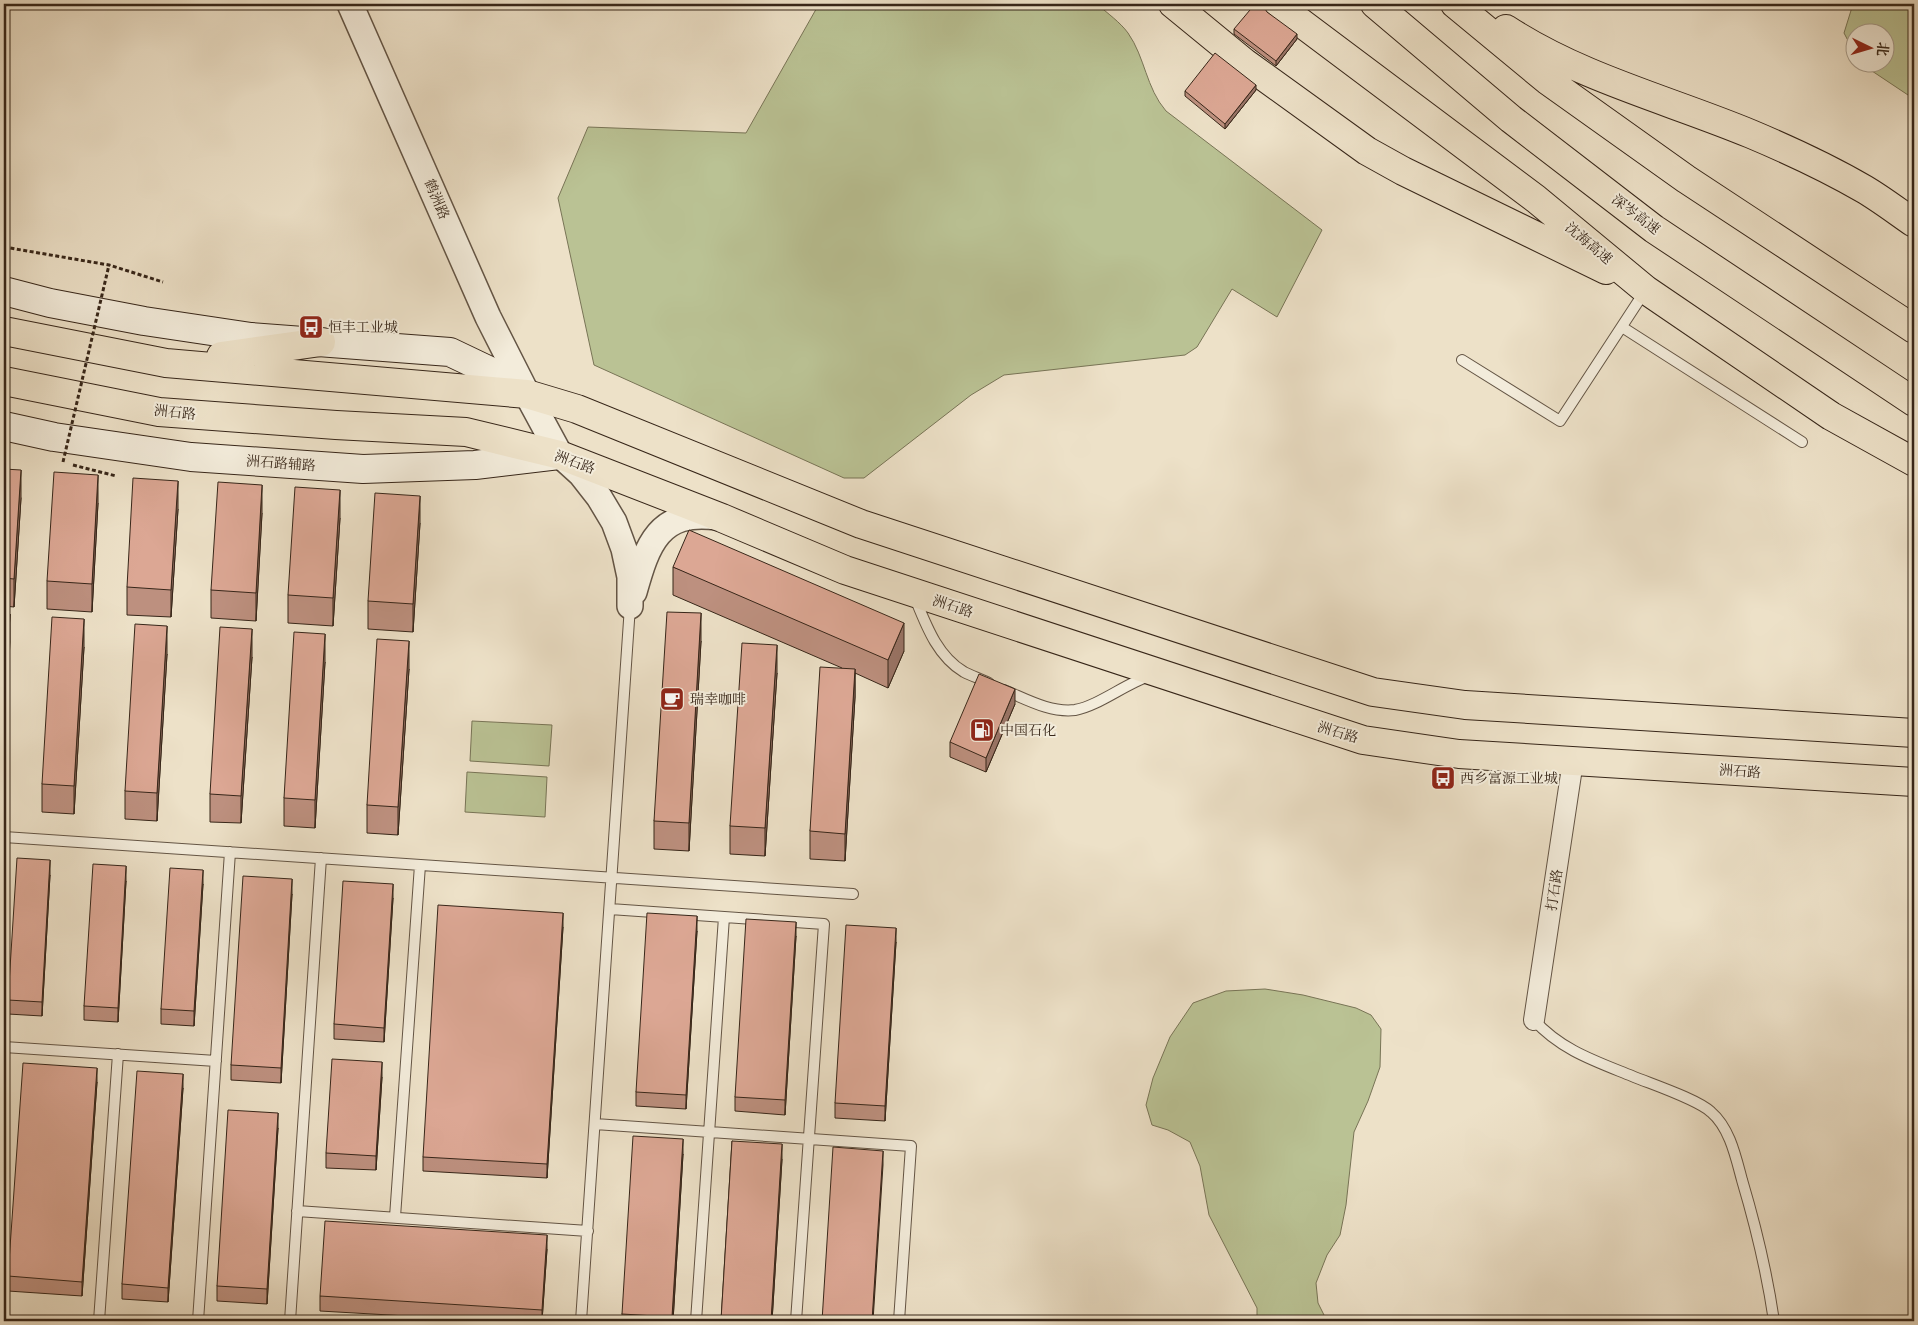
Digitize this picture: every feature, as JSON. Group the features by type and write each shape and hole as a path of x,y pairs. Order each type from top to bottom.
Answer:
{"main road":[{"path":"1173,4 1245,64 1367,152 1646,290"},
{"name":"沈海高速","path":"1276,4 1528,193 1646,290 1831,416 1914,462"},
{"name":"深岑高速","path":"1374,4 1511,119 1654,229 1914,402"},
{"path":"1455,4 1547,80 1686,179 1914,329"},
{"path":"1467,4 1522,40 1573,65 1805,158 1864,189 1914,223"},
{"path":"4,291 144,321 251,337 450,352 494,372 526,394"},
{"path":"4,331 166,363 526,394 577,409 861,524 1373,692 1464,705 1914,733"},
{"path":"166,363 321,342"},
{"name":"洲石路","path":"4,381 159,412 466,432 560,455 722,518 845,570 1362,740 1459,754 1914,782"},
{"name":"洲石路辅路","path":"4,426 54,437 191,457 364,469 474,465 560,455"}],"street":[{"name":"鹤洲路","path":"350,4 488,317 526,394 560,455 581,474 614,522 624,549 630,577 630,606"},
{"path":"630,606 649,545 663,529 681,519 694,516 722,518"},
{"name":"打石路","path":"1534,1020 1573,761"}],"lane":[{"path":"1462,360 1560,421 1646,290"},
{"path":"1622,327 1802,442"},
{"path":"913,592 926,627 937,646 963,671 1033,702 1056,709 1075,710 1141,679 1160,674"},
{"path":"581,1321 630,606"},
{"path":"4,837 852,894"},
{"path":"198,1321 230,852"},
{"path":"290,1321 321,858"},
{"path":"395,1218 420,865"},
{"path":"610,909 824,924 796,1321"},
{"path":"696,1321 724,917"},
{"path":"1534,1020 1545,1032 1571,1051 1692,1101 1711,1112 1723,1127 1732,1146 1757,1231 1774,1321"},
{"path":"4,1047 216,1061"},
{"path":"99,1321 118,1054"},
{"path":"595,1124 911,1146 900,1321"},
{"path":"297,1211 588,1231"}],"path":[{"path":"4,247 110,265 163,282"},
{"path":"63,462 110,265"}],"green space":[{"path":"819,4 1097,4 1117,21 1134,42 1154,92 1166,111 1322,230 1277,317 1232,289 1197,347 1185,355 1004,375 971,395 864,478 844,478 594,365 558,198 588,127 746,133"},
{"path":"1853,4 1914,4 1914,99 1874,72 1896,72 1896,22 1847,22"},
{"path":"472,721 552,725 549,766 470,761"},
{"path":"467,772 547,777 545,817 465,812"},
{"path":"1265,989 1303,995 1356,1008 1371,1015 1381,1029 1380,1067 1354,1132 1346,1205 1340,1235 1327,1255 1316,1283 1318,1303 1327,1321 1257,1321 1257,1308 1209,1215 1200,1166 1190,1142 1168,1130 1152,1125 1146,1105 1153,1078 1170,1037 1193,1003 1226,991"}],"building":[{"path":"1255,4 1262,4 1267,12 1297,34 1276,61 1234,29"},
{"path":"1215,53 1256,85 1225,124 1185,91"},
{"path":"4,469 21,470 14,579 4,578"},
{"path":"54,472 98,475 92,584 47,581"},
{"path":"133,478 178,481 171,590 127,587"},
{"path":"218,482 262,485 256,593 211,590"},
{"path":"295,487 340,490 333,598 288,595"},
{"path":"375,493 420,496 413,604 368,601"},
{"path":"689,530 904,623 888,660 673,567"},
{"path":"667,612 701,613 689,823 654,821"},
{"path":"4,614 10,614 4,719"},
{"path":"52,617 84,619 74,786 42,784"},
{"path":"135,624 167,626 157,793 125,791"},
{"path":"220,627 252,629 241,796 210,794"},
{"path":"294,632 325,634 315,800 284,798"},
{"path":"377,639 409,641 398,807 367,805"},
{"path":"742,643 777,645 765,828 730,826"},
{"path":"820,667 855,669 845,834 810,831"},
{"name":"中国石化","path":"979,674 1015,689 986,758 950,742"},
{"path":"17,858 50,860 42,1002 8,1000"},
{"path":"93,864 126,866 118,1008 84,1006"},
{"path":"170,868 203,870 194,1011 161,1009"},
{"path":"243,876 292,879 281,1068 231,1065"},
{"path":"343,881 393,884 384,1028 334,1024"},
{"path":"438,905 563,913 547,1164 423,1157"},
{"path":"647,913 697,916 686,1095 636,1092"},
{"path":"746,919 796,922 785,1100 735,1097"},
{"path":"846,925 896,928 885,1106 835,1103"},
{"path":"332,1059 382,1062 376,1156 326,1153"},
{"path":"23,1063 97,1068 82,1282 8,1276"},
{"path":"137,1071 183,1074 168,1288 122,1284"},
{"path":"228,1110 278,1113 267,1289 217,1286"},
{"path":"633,1136 683,1139 672,1317 622,1314"},
{"path":"732,1141 782,1144 771,1321 721,1320"},
{"path":"833,1147 883,1151 872,1321 822,1321"},
{"path":"325,1221 547,1235 542,1310 320,1296"}],"place":[{"name":"恒丰工业城","path":"311,327"},
{"name":"瑞幸咖啡","path":"672,699"},
{"name":"中国石化","path":"982,730"},
{"name":"西乡富源工业城","path":"1443,778"}]}
